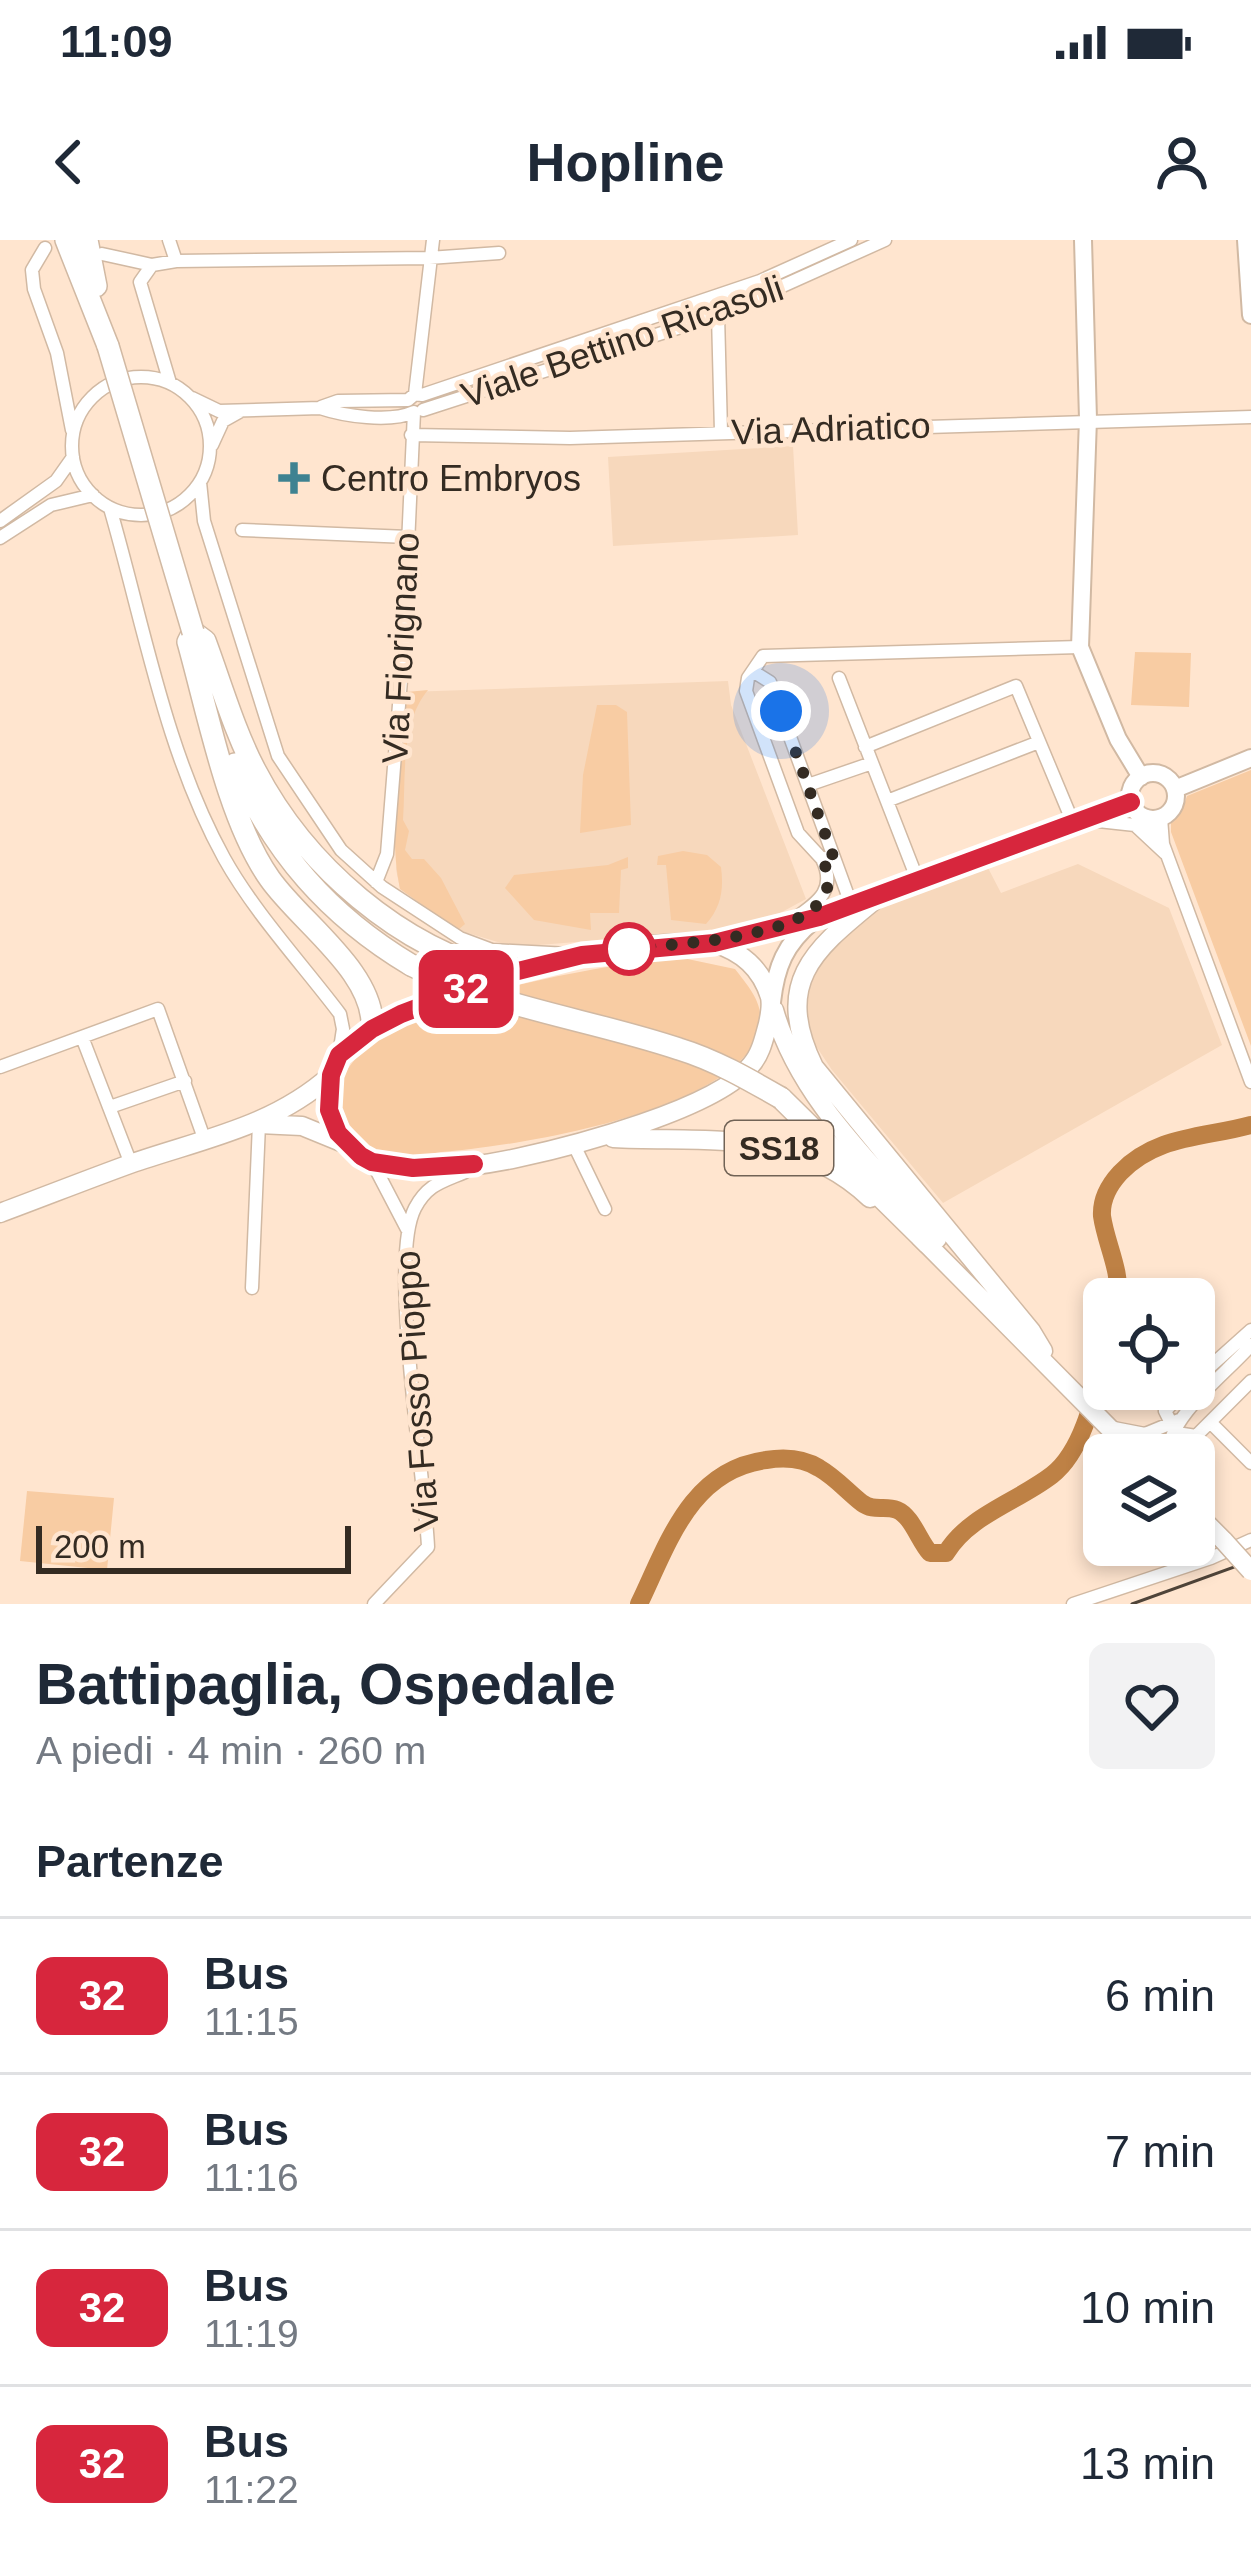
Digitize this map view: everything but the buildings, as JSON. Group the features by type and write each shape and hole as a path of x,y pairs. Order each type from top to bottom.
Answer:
{"highway":[{"path":"61,243 85,282 108,346 229,749 260,817 282,851 337,913 411,965 483,997 681,1049 781,1098 928,1243"},
{"path":"95,247 108,346"},
{"path":"193,632 205,641 256,772 308,850 377,911 474,966 506,974"},
{"path":"193,632 188,642 251,847 280,892 368,993 372,1029"}],"main road":[{"path":"1083,240 1088,419 1080,647 1118,739 1141,777"},
{"path":"1248,251 1251,315"},
{"path":"1175,789 1251,758"},
{"path":"1161,775 1175,789 1174,806 1152,818 1131,802 1132,788 1141,777 1161,775"},
{"path":"346,1144 329,1110 331,1075 339,1055 372,1029 506,974 582,955 714,943 819,917 1131,802"},
{"path":"882,894 827,939 807,962 798,983 800,1040 814,1067 1031,1331 1057,1376"},
{"path":"772,1003 783,954 794,937 819,917"},
{"name":"SS18","path":"714,943 736,950 751,963 801,1078 936,1238 958,1274"},
{"name":"SS18","path":"372,1162 413,1168 474,1164 602,1138 687,1105 750,1067 763,1043 772,1003"},
{"path":"0,1214 131,1164 259,1124 308,1096 331,1075"},
{"path":"259,1124 302,1126 346,1144 372,1162"},
{"name":"SS18","path":"602,1138 739,1140 776,1146 825,1165 928,1243 1114,1434"},
{"path":"1215,1532 1251,1571"}],"street":[{"path":"169,240 176,261"},
{"name":"Via Fiorignano","path":"379,885 387,854 411,435 433,240"},
{"name":"Viale Bettino Ricasoli","path":"417,402 730,292 851,240"},
{"name":"Viale Bettino Ricasoli","path":"417,402 718,315 885,240"},
{"path":"61,243 32,270 34,289 57,353 70,409 73,457 92,495 110,508 134,515 164,512 190,495 200,482 223,421 245,409"},
{"path":"95,247 152,265 499,253"},
{"path":"121,255 140,282 170,383"},
{"path":"140,282 152,265"},
{"path":"718,315 721,432"},
{"path":"72,437 88,401 113,383 143,377 170,383 219,411 320,408 404,417 417,402"},
{"path":"192,398 206,421 210,452"},
{"name":"Via Adriatico","path":"411,435 570,438 1251,417"},
{"path":"0,521 56,482 73,457"},
{"path":"200,482 204,521 278,756 341,850 379,885 460,938 492,950 582,955"},
{"path":"0,538 51,505 92,495"},
{"path":"110,508 177,748 200,810 227,863 340,1014 339,1055"},
{"path":"242,530 408,537"},
{"path":"787,925 825,893 828,857 798,833 746,691 759,660 770,653 1080,647"},
{"path":"754,672 770,682 808,785 828,857 851,904"},
{"path":"839,678 918,881"},
{"path":"866,747 1016,686 1081,822 1135,825 1165,850"},
{"path":"886,801 1039,742"},
{"path":"775,770 799,761"},
{"path":"808,785 872,763"},
{"path":"1152,818 1251,1082"},
{"path":"0,1067 158,1009 206,1141"},
{"path":"82,1036 131,1164"},
{"path":"110,1107 185,1082"},
{"path":"251,1288 259,1124"},
{"path":"574,1145 604,1209"},
{"path":"372,1162 407,1229"},
{"path":"407,1229 428,1188 474,1164"},
{"name":"Via Fosso Pioppo","path":"374,1604 428,1547 409,1325 407,1229"},
{"path":"1215,1363 1251,1330"},
{"path":"1101,1421 1126,1433 1145,1434 1174,1419 1251,1348"},
{"path":"1198,1434 1251,1381"},
{"path":"1167,1410 1174,1419"},
{"path":"1170,1434 1174,1419"},
{"path":"1210,1422 1251,1463"},
{"path":"1073,1604 1251,1540"}],"shaded area":[{"path":"793,446 798,535 613,546 608,457"},
{"path":"1135,652 1191,653 1189,707 1131,705"},
{"path":"728,681 731,705 806,899 738,929 514,947 458,930 400,889 396,869 407,692"},
{"path":"428,690 409,735 405,850 412,859 424,859 441,878 465,924 458,930 400,889 396,865 396,791 407,692"},
{"path":"597,705 616,705 627,712 631,825 580,833 583,775"},
{"path":"1251,770 1251,1046 1171,832 1171,820 1182,810 1187,796"},
{"path":"683,851 707,855 721,867 720,898 706,924 671,920 666,865 657,865 658,856"},
{"path":"628,857 628,868 621,870 619,913 590,913 591,930 534,920 505,888 514,875 608,865"},
{"path":"1078,864 1169,908 1222,1045 943,1203 832,1070 806,1031 801,1003 810,971 844,933 879,908 987,866 1001,893"},
{"path":"678,957 735,969 754,995 761,1018 745,1056 714,1081 672,1102 569,1132 399,1158 373,1149 340,1113 344,1076 366,1049 401,1026 445,1007 548,978"},
{"path":"27,1491 114,1498 107,1570 20,1561"}],"waterway":[{"path":"1117,1278 1102,1216 1104,1198 1116,1178 1149,1151 1251,1125"},
{"path":"639,1604 685,1513 718,1478 740,1467 780,1459 813,1465 866,1506 902,1513 930,1553 946,1553 967,1529 1052,1475 1072,1451 1090,1410"}],"railway":[{"path":"1132,1604 1251,1561"}],"bus line":[{"name":"32","path":"474,1164 395,1167 372,1162 346,1144 332,1120 328,1099 339,1055 401,1014 506,974 582,955 714,943 819,917 1131,802"}],"place":[{"name":"Centro Embryos","path":"294,478"}],"route":[{"path":"629,949 714,943 787,925 822,898 829,882 822,859 833,856 781,711"}]}
